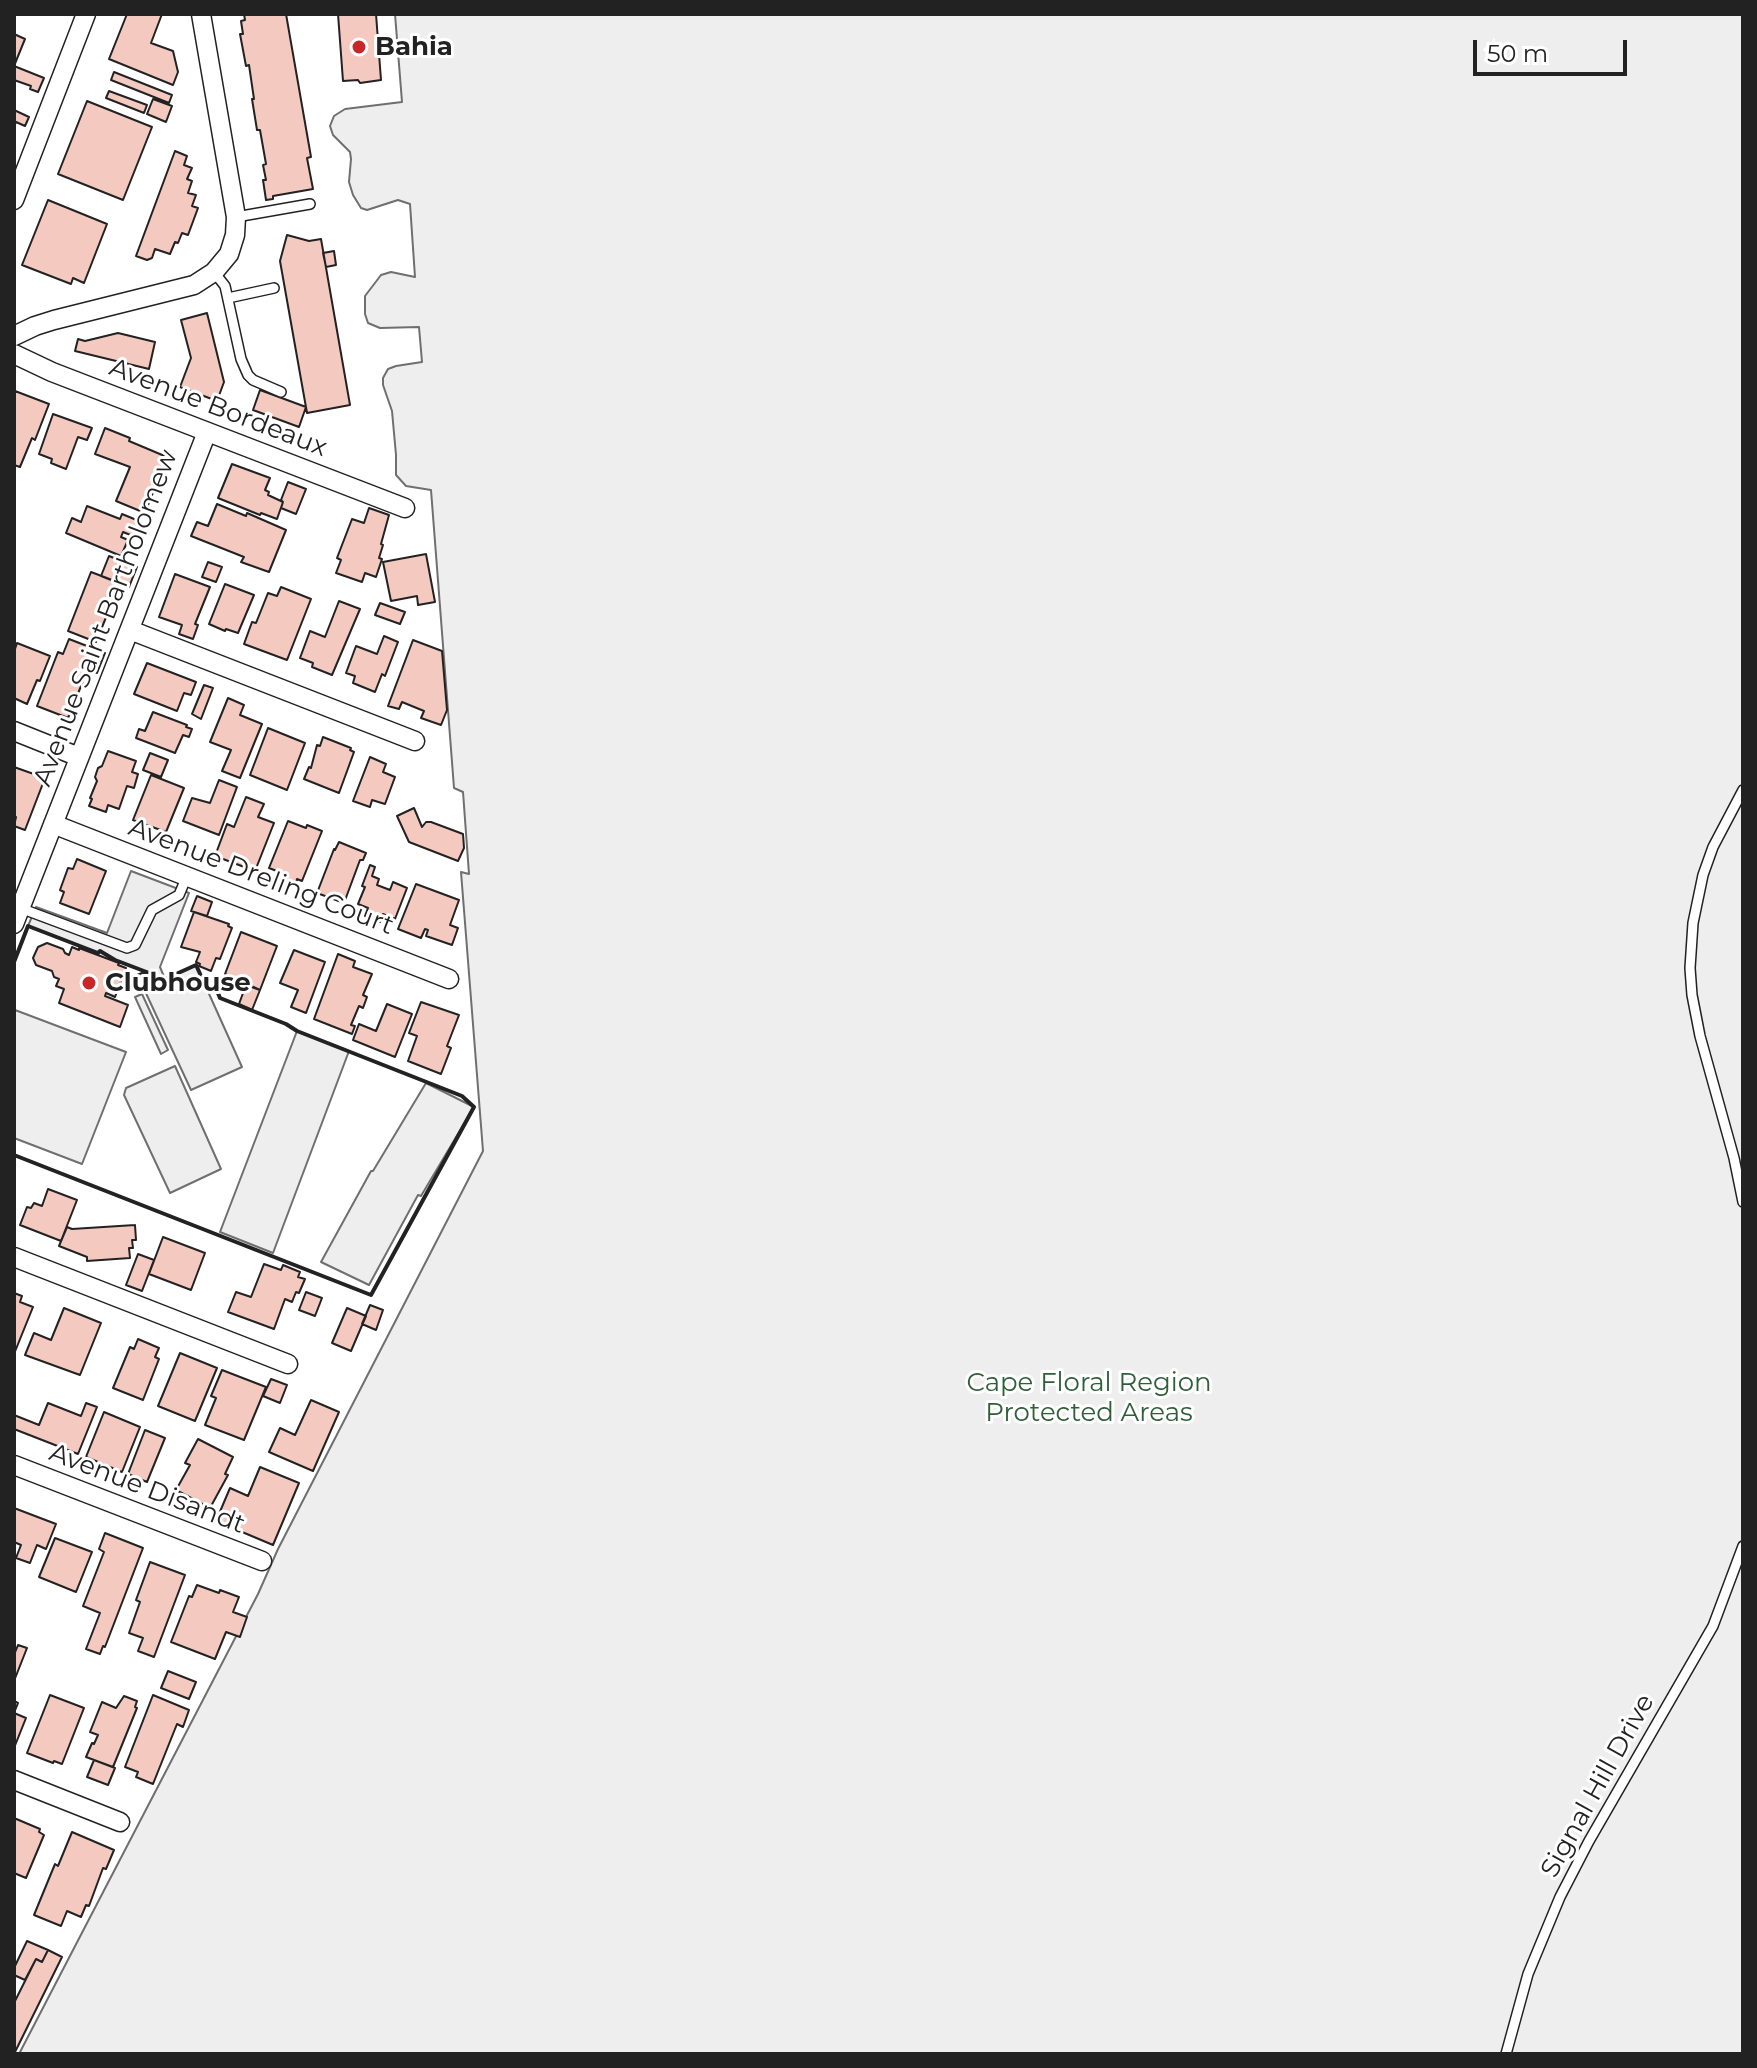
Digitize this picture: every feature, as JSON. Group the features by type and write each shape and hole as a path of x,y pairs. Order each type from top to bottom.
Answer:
{"street":[{"path":"14,200 86,14"},
{"path":"14,336 54,320 180,289 205,279 229,254 236,217 201,14"},
{"name":"Avenue Bordeaux","path":"14,354 405,508"},
{"name":"Avenue Saint Bartholomew","path":"17,916 207,432"},
{"path":"130,630 415,741"},
{"path":"14,731 79,757"},
{"name":"Avenue Dreling Court","path":"53,824 449,979"},
{"path":"14,1257 288,1364"},
{"name":"Avenue Disandt","path":"14,1465 262,1561"},
{"path":"14,1780 120,1822"}],"lane":[{"path":"236,217 310,204"},
{"path":"214,272 225,286 244,369 253,380 281,392"},
{"path":"228,298 274,288"},
{"path":"1743,790 1713,847 1700,885 1693,923 1690,976 1700,1036 1743,1202"},
{"path":"17,916 127,948 135,945 152,910 179,895 187,876"},
{"name":"Signal Hill Drive","path":"1506,2054 1528,1974 1560,1897 1595,1830 1713,1626 1743,1546"}],"green space":[{"name":"Cape Floral Region Protected Areas","path":"395,14 1743,14 1743,2054 19,2054 483,1151 461,872 469,874 463,792 454,788 431,490 406,486 396,475 392,411 383,385 388,369 422,362 419,327 380,328 368,323 365,314 365,296 381,275 391,272 415,277 410,204 398,200 367,210 361,208 349,182 350,152 333,135 330,126 334,116 345,109 402,102"},
{"path":"196,965 242,1067 191,1090 144,989"},
{"path":"142,994 168,1050 161,1054 135,997"},
{"path":"15,1010 126,1052 82,1164 14,1138"},
{"path":"297,1031 349,1051 273,1253 220,1232"},
{"path":"175,1066 221,1169 170,1193 124,1095 126,1088"},
{"path":"426,1083 474,1107 421,1196 418,1195 369,1285 321,1262 371,1171"}],"shaded area":[{"path":"131,871 189,893 160,967 165,979 100,951 98,953 28,926 36,907 107,933"}],"building":[{"path":"127,14 162,14 151,43 173,51 178,72 173,85 109,59"},
{"path":"244,14 286,14 311,157 307,158 313,189 266,200 263,165 266,164 260,130 257,130 249,65 246,66 240,34 243,34 241,21 245,20"},
{"name":"Bahia","path":"338,14 376,14 381,80 360,83 358,80 343,81"},
{"path":"14,34 25,39 14,66"},
{"path":"14,66 44,78 38,92 14,80"},
{"path":"114,72 172,95 169,103 111,80"},
{"path":"109,91 147,105 144,113 106,98"},
{"path":"153,99 172,106 166,122 147,114"},
{"path":"87,101 152,127 123,200 58,174"},
{"path":"14,110 29,117 25,126 16,122 14,127"},
{"path":"175,151 187,156 184,165 192,168 187,179 192,181 188,193 196,195 192,206 198,208 188,235 182,233 170,254 155,249 152,258 147,260 136,256"},
{"path":"48,200 107,224 84,283 73,278 71,284 22,265"},
{"path":"287,235 309,241 321,239 350,405 307,413 280,261"},
{"path":"334,251 336,265 326,267 323,253"},
{"path":"207,313 224,382 217,401 180,387 191,358 181,320"},
{"path":"118,333 155,342 149,369 75,351 78,339 85,341"},
{"path":"260,390 306,407 299,427 253,410"},
{"path":"15,391 49,404 20,467 14,465"},
{"path":"53,414 92,428 87,440 78,437 66,469 39,454"},
{"path":"105,428 167,457 145,513 116,501 130,467 95,454"},
{"path":"232,464 270,478 265,490 269,492 268,495 283,502 277,519 218,498"},
{"path":"288,482 306,489 296,514 281,508"},
{"path":"217,504 286,530 269,572 241,562 244,557 191,536 197,522 208,526"},
{"path":"87,506 120,519 122,514 139,521 133,536 123,532 121,537 128,540 121,556 66,533 72,518 81,522"},
{"path":"369,508 389,515 376,577 365,573 362,582 336,573 341,560 337,558 352,519 364,523"},
{"path":"426,554 435,602 418,605 417,596 391,601 383,562"},
{"path":"109,556 137,567 129,587 101,576"},
{"path":"208,562 222,567 216,582 202,577"},
{"path":"91,572 120,583 96,642 68,631"},
{"path":"175,574 210,587 195,624 198,625 193,639 179,634 182,625 159,617"},
{"path":"225,584 254,595 238,633 209,624"},
{"path":"281,587 311,599 287,660 244,644 268,593 277,596"},
{"path":"339,601 360,609 332,675 300,658 310,631 325,637"},
{"path":"380,603 405,612 400,624 375,615"},
{"path":"384,636 398,642 375,692 353,683 355,676 346,673 356,646 377,654"},
{"path":"69,639 105,653 97,673 88,669 68,718 37,706 58,652 63,654"},
{"path":"413,640 442,651 447,710 441,725 421,718 424,711 402,702 399,709 388,706"},
{"path":"17,643 50,656 27,704 14,698 14,652"},
{"path":"147,663 196,682 191,695 184,693 177,711 134,694"},
{"path":"204,685 213,688 201,719 192,714"},
{"path":"228,698 244,705 240,715 262,724 240,778 222,771 231,750 210,742"},
{"path":"153,712 192,729 189,737 183,735 175,753 136,738 139,729 145,731"},
{"path":"268,728 305,743 287,790 250,775"},
{"path":"323,737 354,752 339,793 304,779"},
{"path":"108,751 136,761 132,772 138,774 134,788 127,786 119,809 108,805 106,812 89,806 98,768 102,766"},
{"path":"150,753 168,760 161,777 143,770"},
{"path":"370,757 386,764 383,772 395,777 385,804 372,800 370,807 353,801"},
{"path":"14,767 45,778 25,830 14,826"},
{"path":"151,775 184,788 166,832 133,820"},
{"path":"219,780 237,787 219,835 183,821 192,798 210,803"},
{"path":"246,797 264,804 258,817 274,823 255,871 215,856 227,824 234,827"},
{"path":"414,808 422,827 426,822 431,822 463,834 464,848 458,861 409,842 397,816"},
{"path":"288,821 322,831 302,881 297,879 296,883 269,868"},
{"path":"339,842 366,853 360,860 344,903 317,893"},
{"path":"77,859 106,871 89,914 60,903 64,892 60,890 68,868 73,869"},
{"path":"370,865 375,867 372,876 379,879 377,885 390,890 393,882 407,888 395,919 383,914 380,922 365,916 368,908 358,904"},
{"path":"416,884 459,900 450,925 458,928 452,945 426,936 428,930 425,929 421,938 398,929"},
{"path":"197,896 212,902 207,916 191,911"},
{"path":"194,912 229,924 232,928 220,959 216,958 211,971 196,962 200,952 181,947"},
{"path":"241,932 277,946 260,990 225,974"},
{"name":"Clubhouse","path":"47,943 69,955 72,947 79,948 126,968 115,997 106,993 105,996 128,1005 120,1027 59,1003 64,989 56,986 59,979 54,977 52,971 36,965 33,958 38,947"},
{"path":"294,950 325,962 306,1013 291,1007 298,990 280,983"},
{"path":"338,954 355,961 353,967 372,974 363,995 367,997 363,1008 359,1006 351,1025 355,1026 352,1034 314,1019"},
{"path":"142,973 157,979 137,988 132,977"},
{"path":"246,985 260,990 252,1010 239,1004"},
{"path":"421,1002 459,1015 447,1046 451,1048 441,1074 408,1061 417,1036 409,1033"},
{"path":"387,1004 412,1014 395,1057 353,1040 359,1024 376,1031"},
{"path":"48,1189 77,1200 61,1241 20,1225 27,1207 31,1208 34,1203 42,1206"},
{"path":"135,1225 136,1240 132,1240 133,1248 129,1248 130,1258 87,1261 87,1257 59,1246 67,1227"},
{"path":"163,1237 205,1253 191,1290 149,1274"},
{"path":"138,1254 154,1260 142,1291 126,1285"},
{"path":"264,1264 281,1270 283,1265 300,1272 298,1277 305,1279 292,1302 285,1299 274,1329 228,1312 236,1292 251,1297"},
{"path":"306,1292 322,1298 315,1316 299,1310"},
{"path":"14,1293 22,1296 20,1302 33,1307 14,1354"},
{"path":"370,1305 383,1310 376,1330 362,1324"},
{"path":"64,1308 101,1323 80,1375 25,1355 34,1333 51,1340"},
{"path":"347,1308 366,1316 351,1351 332,1343"},
{"path":"138,1339 159,1348 155,1357 159,1359 143,1400 113,1388 130,1347 134,1349"},
{"path":"180,1353 217,1368 195,1421 158,1406"},
{"path":"222,1370 266,1387 244,1440 205,1425 216,1398 211,1396"},
{"path":"271,1379 287,1385 280,1403 263,1396"},
{"path":"311,1400 339,1412 313,1471 269,1452 280,1428 295,1435"},
{"path":"48,1403 81,1416 86,1403 97,1407 78,1454 14,1429 14,1415 39,1425"},
{"path":"104,1412 140,1427 122,1472 86,1457"},
{"path":"145,1430 165,1438 147,1482 128,1474"},
{"path":"198,1439 233,1457 225,1474 228,1475 210,1508 176,1490 190,1465 185,1463"},
{"path":"260,1467 299,1483 273,1545 216,1521 230,1488 248,1496"},
{"path":"14,1508 56,1524 46,1549 37,1545 30,1563 16,1558 21,1545 14,1542"},
{"path":"105,1533 143,1548 100,1654 86,1649 100,1613 83,1606 104,1552 99,1549"},
{"path":"55,1538 92,1552 76,1592 39,1577"},
{"path":"150,1562 185,1575 154,1657 138,1651 143,1638 129,1633 140,1602 136,1600"},
{"path":"197,1585 239,1597 233,1612 247,1617 240,1637 226,1632 215,1659 171,1642 189,1596 192,1597"},
{"path":"18,1645 27,1648 14,1681 14,1655"},
{"path":"168,1671 196,1682 189,1699 161,1688"},
{"path":"50,1695 84,1708 62,1764 27,1753"},
{"path":"153,1695 189,1710 183,1727 177,1724 153,1784 136,1777 138,1772 125,1767"},
{"path":"124,1696 137,1701 137,1708 113,1767 86,1757 98,1735 90,1732 102,1702 116,1708"},
{"path":"14,1713 26,1718 14,1748"},
{"path":"94,1760 115,1768 108,1785 87,1777"},
{"path":"14,1818 40,1829 39,1832 44,1835 26,1878 14,1873"},
{"path":"72,1832 114,1850 106,1869 103,1868 89,1906 86,1905 81,1917 67,1911 61,1926 34,1915"},
{"path":"27,1941 48,1950 42,1962 36,1959 25,1980 14,1975 14,1968"},
{"path":"48,1950 62,1957 14,2054 14,2003 36,1959 42,1962"}],"wall":[{"path":"14,962 28,926 98,953 100,951 165,979 196,965 207,989 215,986 220,998 462,1096 474,1107 371,1295 14,1155"}],"place":[{"name":"Bahia","path":"359,47"},
{"name":"Clubhouse","path":"89,983"}]}
